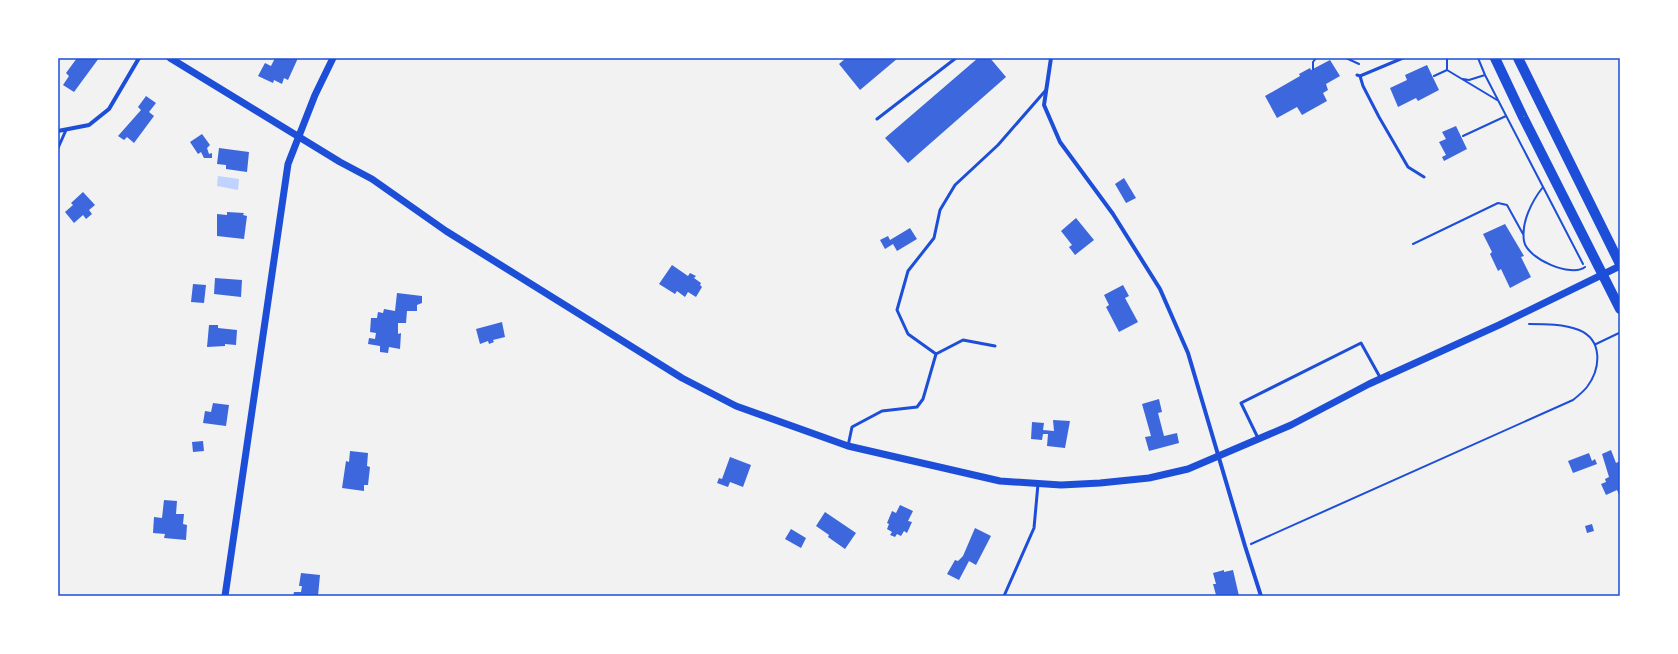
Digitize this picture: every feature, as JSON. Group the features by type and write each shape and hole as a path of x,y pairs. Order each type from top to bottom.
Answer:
{"main road":[{"path":"1495,58 1620,310"},
{"path":"1518,58 1620,265"}],"street":[{"path":"58,131 89,125 109,109 139,58"},
{"path":"170,58 340,162 372,178 446,231 682,378 736,406 848,446 1000,481 1076,485 1149,478 1188,469 1258,440 1381,379 1499,325 1620,265"},
{"path":"225,596 288,164 298,136 333,58"},
{"path":"1052,58 1044,105 1060,142 1112,214 1160,289 1188,353 1245,546 1262,596"}],"lane":[{"path":"877,119 956,58"},
{"path":"1403,58 1359,75 1378,117 1408,167 1424,177"},
{"path":"936,354 908,334 897,310 908,271 934,238 940,210 955,185 998,145 1046,90"},
{"path":"58,148 66,130"},
{"path":"848,446 852,427 882,411 917,407 923,399 936,354 962,340 995,346"},
{"path":"1258,440 1240,402 1361,344 1381,379"},
{"path":"1004,596 1034,528 1038,483"}],"path":[{"path":"1313,69 1313,62 1316,58"},
{"path":"1346,58 1359,64"},
{"path":"1447,58 1447,70"},
{"path":"1478,58 1485,76 1542,187 1586,268 1573,271 1559,268 1539,258 1528,250 1524,242 1526,221 1535,197 1542,187"},
{"path":"1434,76 1447,70"},
{"path":"1447,70 1498,100"},
{"path":"1460,78 1469,80 1485,76"},
{"path":"1463,136 1506,116"},
{"path":"1413,244 1498,203 1507,205 1524,235"},
{"path":"1245,546 1573,400 1587,388 1595,372 1599,362 1596,344 1580,330 1570,327 1530,324"},
{"path":"1596,344 1619,333"}],"water":[{"path":"218,176 239,179 238,190 217,186"}],"building":[{"path":"77,58 99,58 74,92 63,85 69,76 66,73"},
{"path":"275,58 298,58 288,80 284,78 282,84 274,80 273,83 258,76 265,63 271,66"},
{"path":"846,58 898,58 860,90 839,64"},
{"path":"978,58 990,58 1006,77 908,163 885,138"},
{"path":"1330,60 1340,76 1326,84 1328,90 1323,93 1327,101 1302,115 1297,107 1277,118 1265,96 1300,76 1299,74 1310,68 1311,70"},
{"path":"1427,65 1439,90 1418,101 1416,98 1398,107 1390,88 1407,80 1405,75"},
{"path":"146,96 156,103 149,112 154,116 134,143 127,137 124,140 118,136 141,110 138,107"},
{"path":"1456,126 1467,149 1444,161 1442,157 1446,155 1439,142 1446,139 1442,132"},
{"path":"202,134 210,145 207,148 209,154 212,153 212,158 204,158 201,152 198,154 190,142"},
{"path":"219,148 249,152 247,172 226,169 226,165 217,164"},
{"path":"1124,178 1136,198 1126,203 1115,184"},
{"path":"83,192 95,205 89,210 92,214 86,219 83,215 74,223 65,212 73,205 71,203"},
{"path":"227,212 244,213 243,215 247,216 244,239 217,236 217,214 227,215"},
{"path":"1076,218 1094,240 1075,255 1069,247 1072,245 1061,231"},
{"path":"1505,224 1524,256 1521,257 1531,277 1510,288 1501,269 1498,271 1490,254 1492,252 1483,234"},
{"path":"910,228 917,239 897,251 893,244 885,249 880,240 888,236 890,240"},
{"path":"672,265 688,276 690,273 696,276 694,278 701,283 700,285 702,287 696,297 688,292 685,297 677,291 675,294 659,284"},
{"path":"215,278 242,280 241,297 214,294"},
{"path":"193,284 206,285 204,303 191,302"},
{"path":"1123,285 1129,296 1125,298 1138,322 1119,332 1106,307 1109,305 1104,295"},
{"path":"397,293 422,296 422,303 417,305 417,311 407,311 406,323 398,323 398,334 401,333 400,349 389,347 388,353 380,352 380,346 368,344 369,338 375,339 376,333 370,332 371,318 377,318 378,312 383,313 384,309 395,311"},
{"path":"502,322 505,337 493,340 494,342 489,344 488,341 480,344 476,329"},
{"path":"209,325 218,325 218,328 237,330 236,345 225,344 225,346 207,347"},
{"path":"1159,399 1162,412 1158,413 1164,436 1177,433 1179,443 1149,451 1145,437 1151,436 1142,404"},
{"path":"213,403 229,405 226,426 203,423 205,411 211,412"},
{"path":"1053,420 1070,421 1065,448 1047,446 1048,434 1043,434 1042,440 1031,439 1032,422 1044,423 1043,430 1054,431"},
{"path":"203,441 204,451 193,452 192,442"},
{"path":"1611,450 1616,463 1620,461 1620,497 1617,490 1606,495 1601,484 1606,482 1605,479 1609,477 1602,454"},
{"path":"350,451 368,453 367,466 370,467 368,485 364,485 364,491 342,488 346,461 349,462"},
{"path":"1589,453 1592,461 1595,459 1597,464 1573,473 1568,461"},
{"path":"730,457 751,465 743,487 730,482 728,487 717,483 719,478 722,479"},
{"path":"164,500 177,501 176,514 184,514 183,524 187,525 186,540 164,538 165,534 153,533 154,517 162,518"},
{"path":"900,505 913,511 908,521 912,522 907,533 904,531 901,536 897,534 895,537 890,535 892,532 887,529 889,524 887,523 892,511 896,513"},
{"path":"825,512 856,533 845,549 816,526"},
{"path":"1592,524 1594,531 1587,533 1585,526"},
{"path":"975,528 991,536 976,565 969,561 959,580 947,574 955,560 958,561 963,556"},
{"path":"791,529 806,538 801,548 785,539"},
{"path":"1224,570 1224,572 1233,570 1239,596 1216,595 1213,584 1216,584 1213,573"},
{"path":"301,573 320,575 318,596 293,596 294,592 301,592 302,586 299,586"}]}
